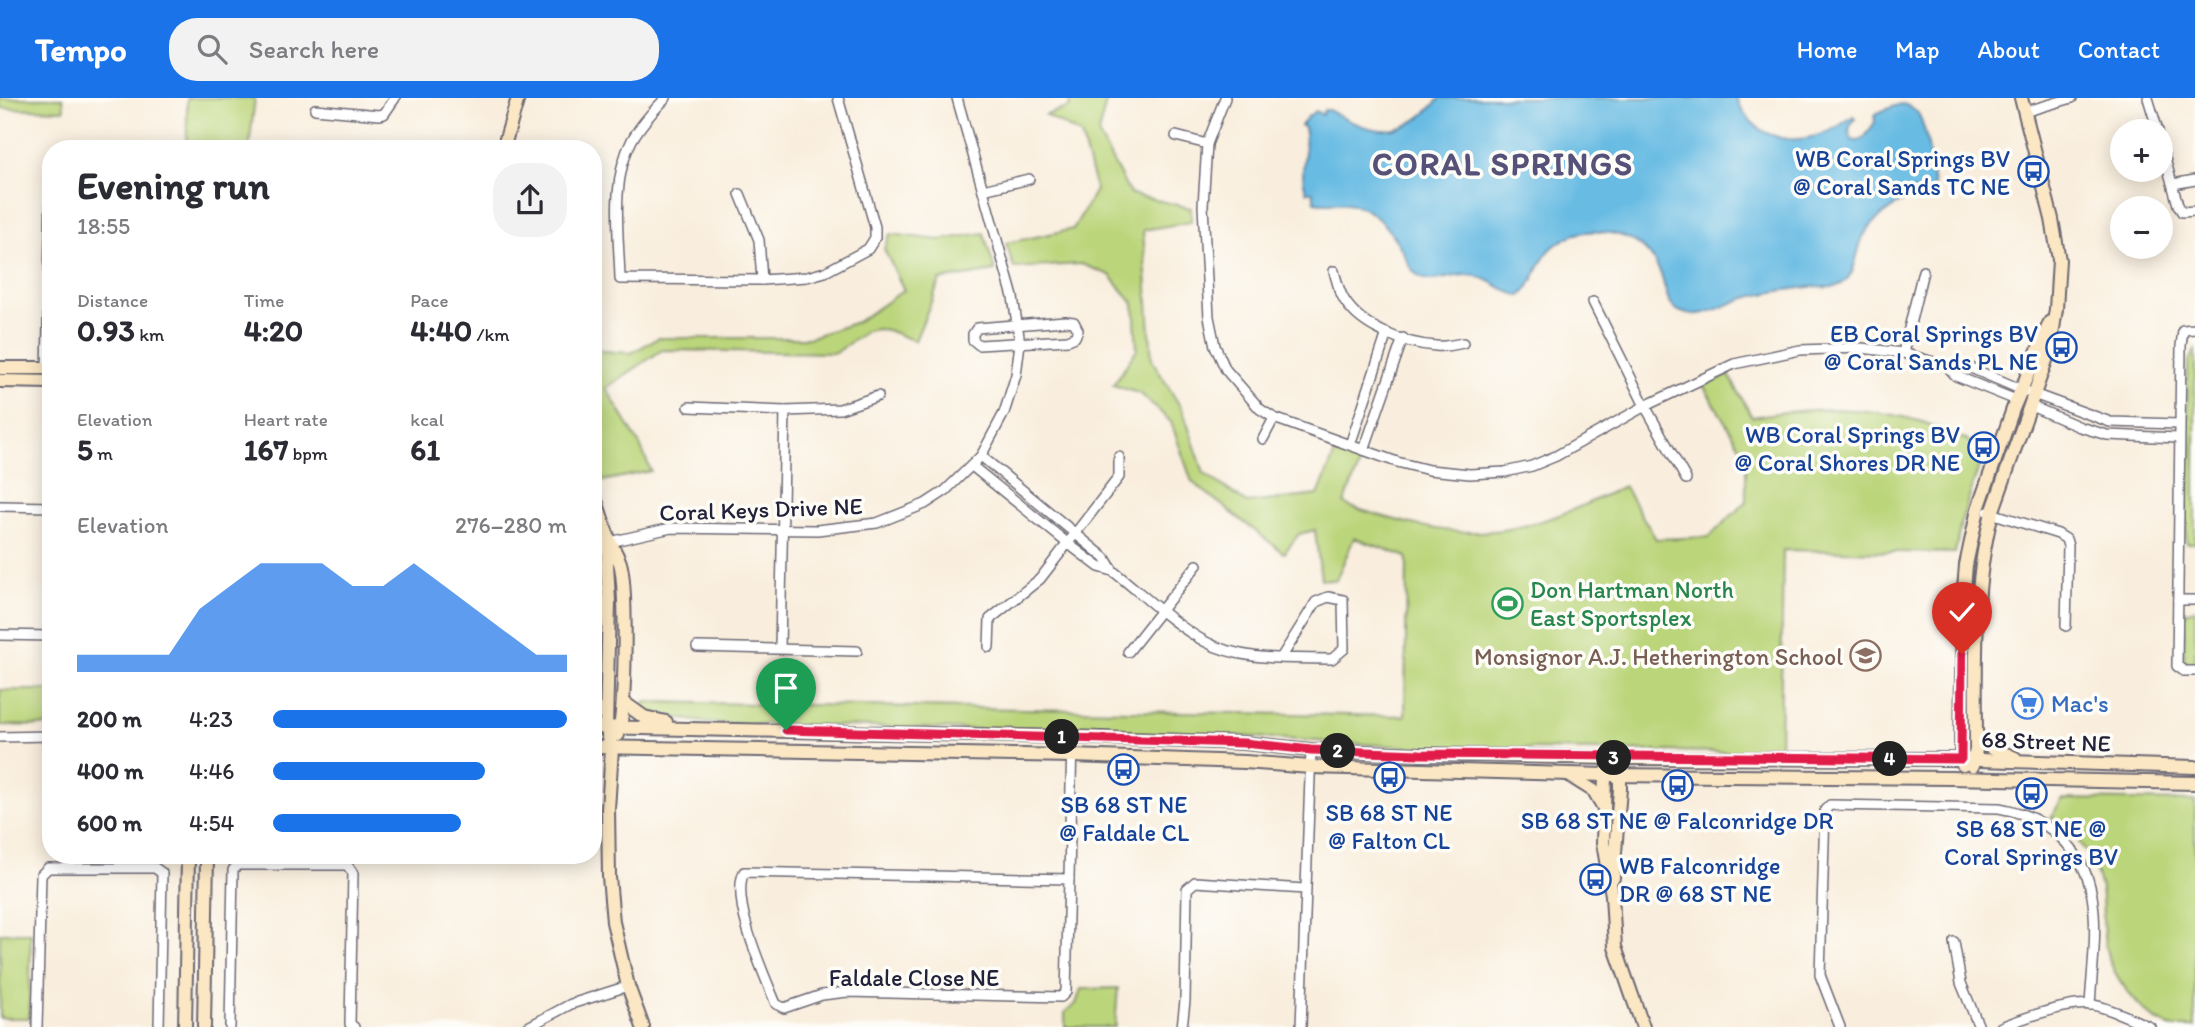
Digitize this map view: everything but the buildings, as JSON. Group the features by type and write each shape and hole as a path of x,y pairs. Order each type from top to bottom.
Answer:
{"main road":[{"path":"505,140 518,98"},
{"path":"1968,760 1976,734 1980,568 1992,513 2050,349 2056,309 2059,260 2052,219 2021,98"},
{"path":"1968,778 1963,613 1966,565 1978,509 2018,395 2056,309"},
{"path":"0,368 42,368"},
{"path":"0,381 42,382"},
{"path":"2018,395 2033,400"},
{"path":"602,519 621,565 624,608 621,728 612,748 608,809 609,877 613,922 628,986 643,1027"},
{"path":"602,699 610,542"},
{"path":"623,702 643,717 691,727"},
{"name":"68 Street NE","path":"602,727 1072,737 1244,743 1311,750 1613,758 2022,760 2195,767"},
{"path":"602,730 612,748"},
{"path":"1976,734 1992,747 2022,760"},
{"name":"68 Street NE","path":"602,747 1072,757 1605,775 2195,783"},
{"path":"1612,895 1620,775 1613,758"},
{"path":"1613,758 1605,775 1603,843 1612,895 1615,947 1643,1027"},
{"path":"1567,774 1594,791 1604,808"},
{"path":"185,1027 188,864"},
{"path":"204,1027 206,864"}],"street":[{"path":"315,109 379,115 384,114 395,98"},
{"path":"666,98 641,126 623,162 619,190 620,279 790,279 825,272 867,249 875,238 875,227 838,98"},
{"name":"Coral Keys Drive NE","path":"610,542 671,528 817,530 855,527 897,517 925,504 946,491 981,456 1004,413 1016,374 1020,343 1013,297 957,98"},
{"path":"1225,98 1208,145 1203,228 1209,317 1214,346 1226,370 1260,409 1274,418 1397,462 1429,470 1471,474 1505,472 1532,466 1556,456 1645,406 1734,364 1800,350 1861,348 1903,353 1947,366 1956,376 2018,395"},
{"path":"2024,112 2072,98"},
{"path":"2148,98 2154,119"},
{"path":"1176,136 1208,145"},
{"path":"983,190 1029,179"},
{"path":"2195,180 2173,184 2182,212 2195,211"},
{"path":"740,194 759,240 762,280"},
{"path":"1334,271 1338,288 1346,303 1365,321 1387,333 1438,346 1463,343"},
{"path":"1903,353 1923,271"},
{"path":"1593,302 1645,406 1686,479"},
{"path":"1074,322 1078,330 1075,337 1068,340 1020,343 979,345 973,340 972,334 977,328 1018,324 1074,322"},
{"path":"2195,328 2183,330 2179,424 2177,666 2184,671 2195,671"},
{"path":"1350,445 1387,333"},
{"path":"1364,450 1403,338"},
{"path":"689,407 785,411 840,409 878,396"},
{"path":"2033,400 2110,422 2179,424"},
{"path":"2033,400 2080,427 2107,435 2179,438"},
{"path":"780,648 785,411"},
{"path":"1264,439 1274,418"},
{"path":"981,456 1099,567 1113,571 1204,642 1230,651 1281,658 1332,659 1344,649 1343,600 1328,597 1316,602 1281,658"},
{"path":"989,647 990,619 1040,579 1119,477 1119,457"},
{"path":"972,466 1070,537"},
{"path":"0,506 42,507"},
{"path":"1978,509 2058,534 2066,539 2066,626"},
{"path":"602,540 610,542"},
{"path":"602,547 610,542"},
{"path":"1128,652 1197,565"},
{"path":"2178,600 2195,600"},
{"path":"1963,613 1977,614"},
{"path":"0,635 42,636"},
{"path":"697,648 856,651"},
{"path":"0,737 42,736"},
{"name":"Faldale Close NE","path":"1069,880 744,872 740,881 754,951 776,1004 784,1008 822,995 847,992 1061,997 1066,992 1069,880 1072,757 1072,737"},
{"path":"1301,1027 1311,750"},
{"path":"1840,1027 1820,975 1825,810 1830,804 1999,808 2019,811 2054,830 2079,860 2092,895 2094,929 2090,1005"},
{"path":"230,1027 233,870 237,864 347,865 353,873 350,1024 354,1027"},
{"path":"37,1027 41,875 48,868 155,868 162,873 159,1027"},
{"path":"1182,1027 1187,889 1195,882 1305,889"},
{"path":"1954,942 1961,983 1979,1027"},
{"path":"528,1027 571,1004 628,986"},
{"path":"2001,1027 2028,1016 2090,1005 2113,1011 2150,1027"}],"green space":[{"path":"0,98 63,98 64,110 0,108"},
{"path":"187,98 255,98 250,140 187,140"},
{"path":"1069,98 1107,98 1098,134 1130,194 1191,208 1191,222 1143,230 1152,360 1183,411 1204,473 1247,503 1318,495 1337,448 1363,457 1344,503 1414,524 1461,532 1516,528 1589,503 1624,486 1656,539 1709,537 1746,502 1746,457 1703,385 1729,375 1752,417 1836,409 1878,412 1928,424 1985,448 1961,522 1955,553 1783,550 1780,753 1409,747 1237,736 710,723 656,715 641,710 645,702 1405,716 1407,557 1354,538 1336,580 1321,579 1315,530 1299,534 1284,553 1192,482 1171,422 1141,394 1113,385 1137,349 1134,304 1110,275 1081,264 1014,268 1006,243 1073,229 1096,190 1081,135 1046,115 1070,107"},
{"path":"984,233 995,271 940,280 915,341 877,329 867,331 835,353 662,350 606,388 640,445 651,471 602,481 602,351 631,353 658,338 808,338 857,322 904,290 884,249 890,234 939,240"},
{"path":"2195,350 2195,543 2186,543 2188,362"},
{"path":"2195,609 2195,665 2191,665 2184,659 2184,615"},
{"path":"0,690 42,690 42,726 0,725"},
{"path":"2062,799 2195,801 2195,1027 2174,1027 2152,1016 2131,996 2115,972 2106,949 2101,893 2093,864 2068,830 2051,817"},
{"path":"0,933 31,933 29,1018 0,1018"},
{"path":"1118,988 1115,1027 1065,1027 1065,1012 1076,1004 1081,989"}],"water":[{"path":"1440,98 1736,98 1758,128 1773,135 1789,139 1822,134 1853,116 1855,119 1849,131 1852,140 1858,141 1864,138 1875,122 1874,115 1902,104 1914,109 1921,118 1934,186 1926,192 1912,191 1911,196 1872,224 1860,243 1852,272 1844,283 1834,287 1802,288 1759,295 1704,313 1688,314 1676,309 1669,300 1660,272 1650,255 1637,243 1612,233 1578,234 1557,244 1545,256 1531,284 1521,296 1475,276 1425,279 1414,272 1392,234 1373,214 1347,203 1315,202 1313,192 1307,192 1304,184 1306,145 1304,128 1301,126 1307,117 1316,111 1322,115 1324,110 1329,110 1374,129 1401,128 1427,112"}],"place":[{"name":"WB Coral Springs BV @ Coral Sands TC NE","path":"2033,172"},
{"name":"EB Coral Springs BV @ Coral Sands PL NE","path":"2061,347"},
{"name":"WB Coral Springs BV @ Coral Shores DR NE","path":"1983,448"},
{"name":"Don Hartman North East Sportsplex","path":"1507,603"},
{"name":"Monsignor A.J. Hetherington School","path":"1866,656"},
{"name":"Mac's","path":"2028,703"},
{"name":"SB 68 ST NE @ Faldale CL","path":"1124,770"},
{"name":"SB 68 ST NE @ Falton CL","path":"1389,778"},
{"name":"SB 68 ST NE @ Falconridge DR","path":"1677,786"},
{"name":"SB 68 ST NE @ Coral Springs BV","path":"2031,794"},
{"name":"WB Falconridge DR @ 68 ST NE","path":"1596,879"}],"district":[{"name":"CORAL SPRINGS","path":"1503,164"}],"route":[{"path":"786,730 1244,743 1311,750 1420,754 1613,758 1961,759 1962,654"}]}
